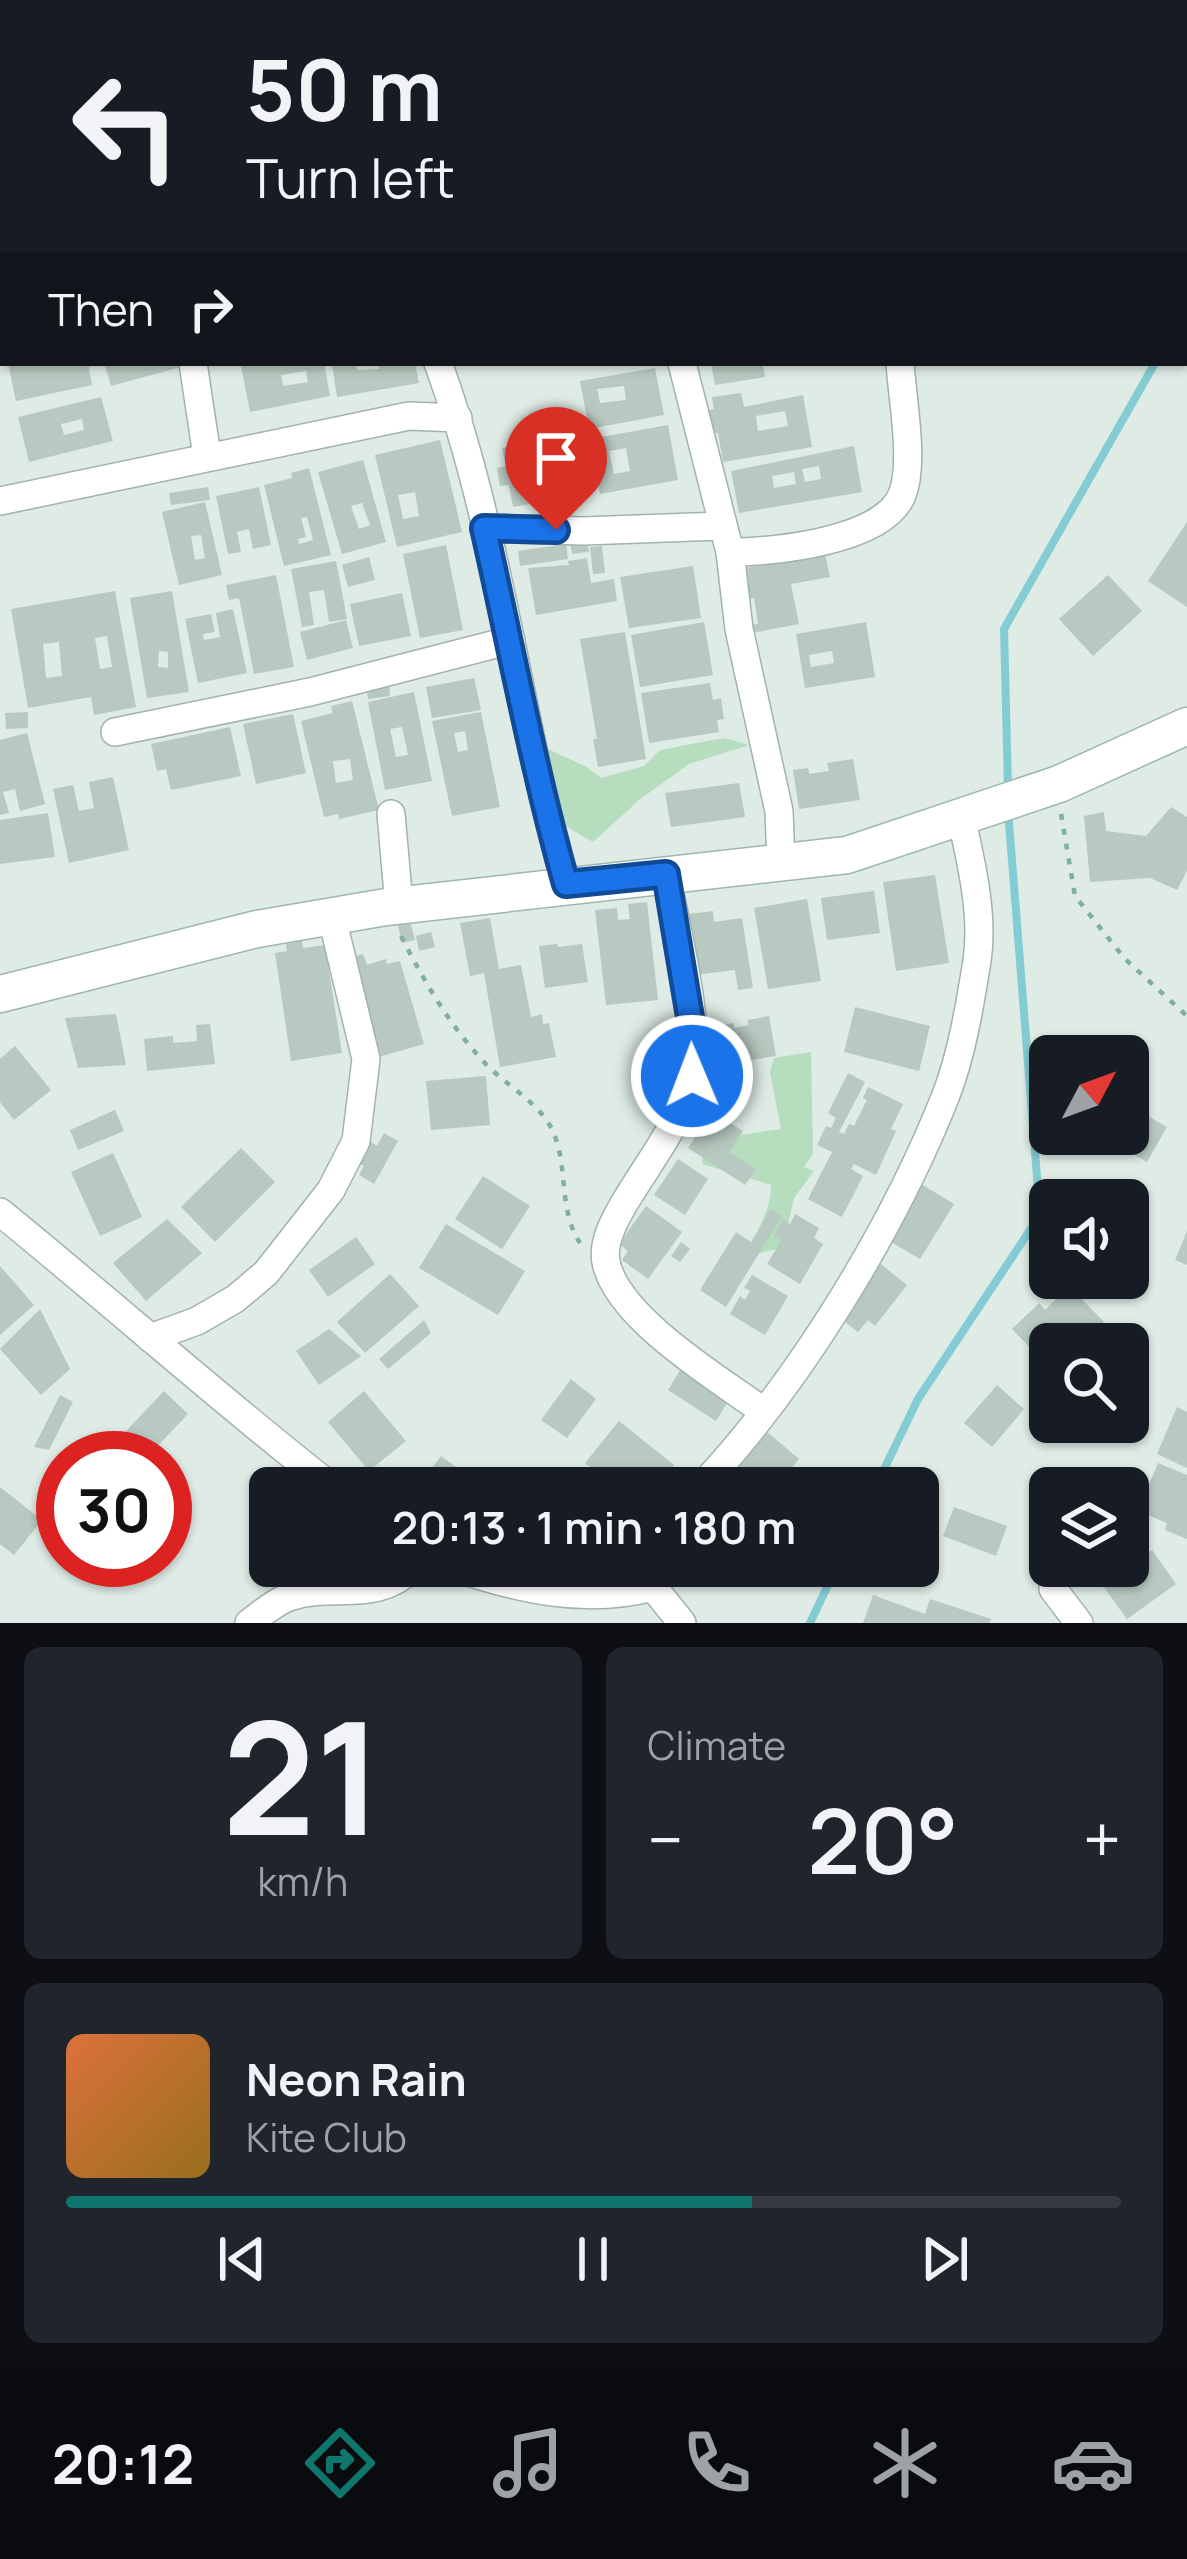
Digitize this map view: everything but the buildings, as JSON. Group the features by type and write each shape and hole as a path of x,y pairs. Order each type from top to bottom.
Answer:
{"street":[{"path":"193,366 208,456"},
{"path":"439,366 458,418 511,640 542,799 566,884"},
{"path":"683,366 726,539 739,629 779,811 781,862"},
{"path":"484,528 726,539 766,552 880,522 902,496 907,473 900,366"},
{"path":"0,500 409,416 458,418"},
{"path":"115,732 310,692 511,640"},
{"path":"0,994 257,929 393,906 847,856 1059,784 1187,726"},
{"path":"391,814 393,906"},
{"path":"717,1467 763,1411 833,1309 892,1211 947,1091 977,959 975,890 961,816"},
{"path":"666,874 691,1023 692,1076 679,1116 621,1209 606,1243 610,1270 621,1295 660,1334 763,1411"},
{"path":"150,1338 236,1299 266,1273 331,1190 356,1141 366,1059 332,917"},
{"path":"0,1212 306,1467"},
{"path":"249,1623 286,1598 383,1587"},
{"path":"524,1587 617,1596 632,1587"},
{"path":"657,1587 682,1623"},
{"path":"1053,1588 1079,1623"}],"path":[{"path":"1059,784 1062,832 1075,896 1125,959 1187,1016"},
{"path":"393,906 445,1016 485,1064 543,1116 556,1137 569,1223 594,1262 610,1270"}],"green space":[{"path":"724,738 749,745 689,764 593,842 557,821 537,744 601,778 644,766 660,750"},
{"path":"811,1052 813,1154 804,1167 814,1171 794,1198 783,1248 749,1255 771,1185 702,1164 705,1140 781,1129 770,1072 774,1058"}],"waterway":[{"path":"1008,789 1004,629 1153,366"},
{"path":"885,1467 918,1399 1040,1215 1008,810"},
{"path":"810,1623 827,1587"}],"route":[{"path":"556,530 484,528 542,799 566,884 666,874 691,1023 692,1076"}]}
